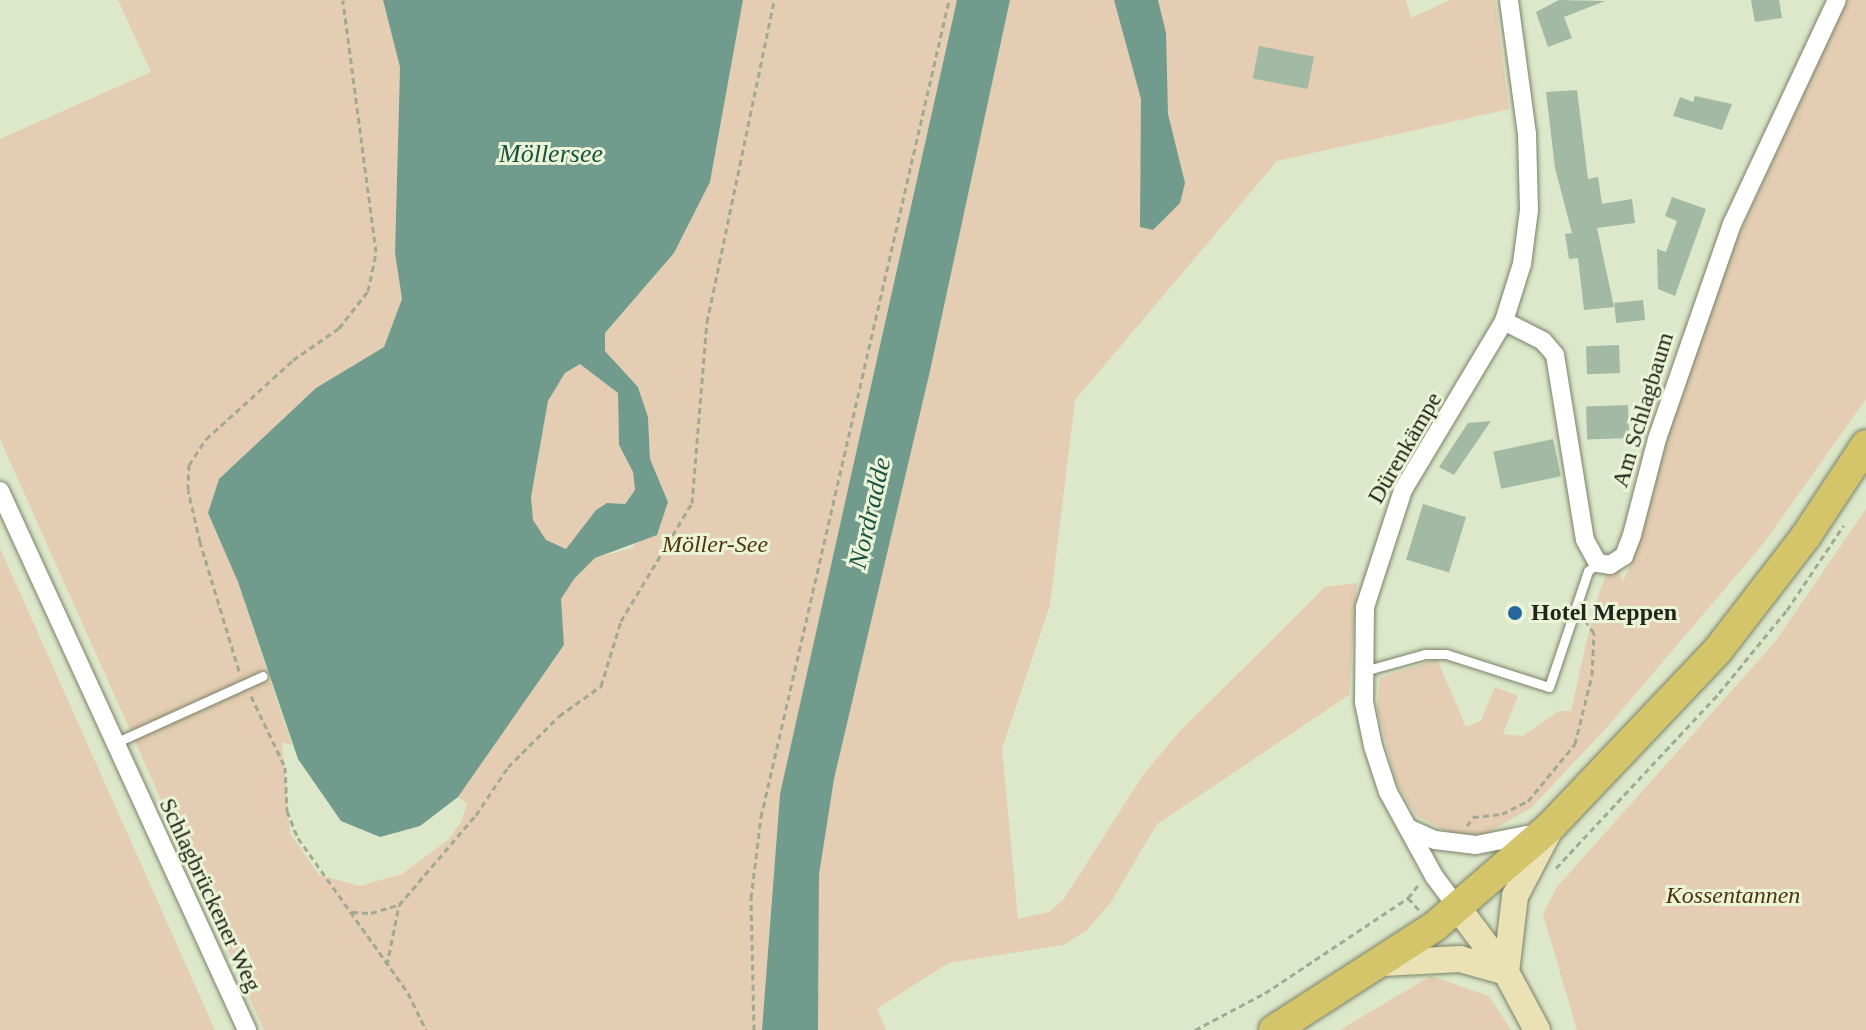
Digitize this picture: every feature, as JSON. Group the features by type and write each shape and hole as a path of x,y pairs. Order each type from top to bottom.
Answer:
{"main road":[{"path":"1274,1030 1383,963 1458,908 1548,828 1718,650 1806,536 1866,445"}],"street":[{"name":"Dürenkämpe","path":"1458,908 1388,792 1373,746 1364,671 1365,607 1388,526 1403,490 1504,321 1522,264 1529,210 1527,134 1509,0"},
{"name":"Am Schlagbaum","path":"1504,321 1543,341 1555,355 1585,540 1598,563 1610,565 1624,556 1657,439 1732,224 1837,0"},
{"name":"Schlagbrückener Weg","path":"0,491 129,782 247,1030"},
{"path":"1410,829 1465,844 1548,828"},
{"path":"1506,972 1515,896 1548,828"},
{"path":"1458,908 1506,972 1537,1030"},
{"path":"1383,963 1449,958 1506,972"}],"lane":[{"path":"1364,671 1425,654 1446,654 1549,687 1588,571 1598,563"},
{"path":"112,744 263,676"}],"path":[{"path":"343,0 376,252 368,291 339,328 293,360 206,439 189,465 188,490 200,542 244,686 285,767 287,811 298,838 352,912 426,1030"},
{"path":"387,965 399,905 476,815 508,767 559,716 601,686 621,621 692,503 712,293 774,0"},
{"path":"754,1030 751,898 761,817 949,0"},
{"path":"1465,844 1465,829 1473,817 1502,814 1528,801 1575,744 1592,675 1594,633 1576,607"},
{"path":"1195,1030 1265,993 1408,898"},
{"path":"352,912 371,913 399,905"}],"green space":[{"name":"Möller-See","path":"118,0 383,0 400,67 395,253 402,299 384,347 316,388 219,479 208,513 238,582 292,745 282,742 290,833 319,875 360,886 402,874 448,840 461,822 467,804 458,797 474,768 564,646 561,599 573,579 595,558 632,548 668,502 650,459 648,417 638,387 605,351 605,333 674,253 710,182 743,0 957,0 780,794 762,1030 264,1030 0,439 0,139 151,72"},
{"path":"1010,0 1406,0 1411,18 1450,0 1495,0 1509,109 1277,161 1075,400 1050,605 1002,749 1018,919 1049,912 1064,899 1143,775 1180,731 1325,587 1357,583 1349,695 1157,824 1111,902 1087,930 1063,945 948,963 877,1009 886,1030 818,1030 819,875 834,779 930,371"},
{"path":"1846,0 1866,0 1866,399 1763,544 1609,725 1531,808 1484,835 1450,833 1416,815 1396,782 1377,709 1380,678 1437,659 1466,727 1481,721 1495,687 1518,696 1503,734 1523,736 1559,711 1571,711 1595,605 1606,575 1618,568 1623,582 1636,550 1661,445 1702,316"},
{"path":"580,363 618,393 619,445 633,472 635,490 625,504 607,503 596,510 566,550 546,540 532,520 531,497 548,401 565,373"},
{"name":"Kossentannen","path":"1866,509 1866,1030 1577,1030 1543,914 1557,887 1775,642"},
{"path":"0,548 215,1030 0,1030"},
{"path":"1431,976 1489,996 1511,1030 1340,1030"}],"water":[{"name":"Möllersee","path":"383,0 743,0 710,182 674,253 605,333 605,351 638,387 648,417 650,459 668,502 657,535 595,558 574,579 561,599 564,645 458,797 420,826 380,837 341,821 298,759 238,582 208,513 219,479 316,388 384,347 402,299 395,253 400,67","holes":["580,364 618,393 619,445 633,472 635,490 625,504 607,503 596,510 566,549 546,540 533,520 531,497 548,401 565,373"]},
{"name":"Nordradde","path":"957,0 1010,0 930,371 834,779 819,875 818,1030 762,1030 780,794"},
{"path":"1114,0 1158,0 1166,33 1168,114 1185,183 1180,203 1153,230 1140,227 1141,99"}],"building":[{"path":"1559,0 1605,1 1564,17 1572,38 1548,47 1536,12"},
{"path":"1751,0 1779,0 1782,18 1755,22"},
{"path":"1259,46 1314,57 1308,89 1253,78"},
{"path":"1577,90 1588,179 1598,177 1602,204 1632,199 1635,223 1597,228 1614,307 1584,310 1578,258 1569,259 1565,234 1572,233 1555,168 1546,92"},
{"path":"1695,96 1732,104 1722,130 1673,116 1680,97 1693,102"},
{"path":"1672,197 1706,209 1675,296 1658,289 1657,249 1666,252 1677,221 1665,216"},
{"path":"1643,300 1645,320 1616,323 1614,303"},
{"path":"1619,345 1620,373 1587,374 1586,346"},
{"path":"1628,405 1629,438 1587,439 1586,406"},
{"path":"1491,421 1454,475 1439,467 1468,423"},
{"path":"1553,439 1561,476 1501,489 1493,452"},
{"path":"1423,504 1466,517 1449,573 1406,559"}],"place":[{"name":"Hotel Meppen","path":"1515,613"}]}
